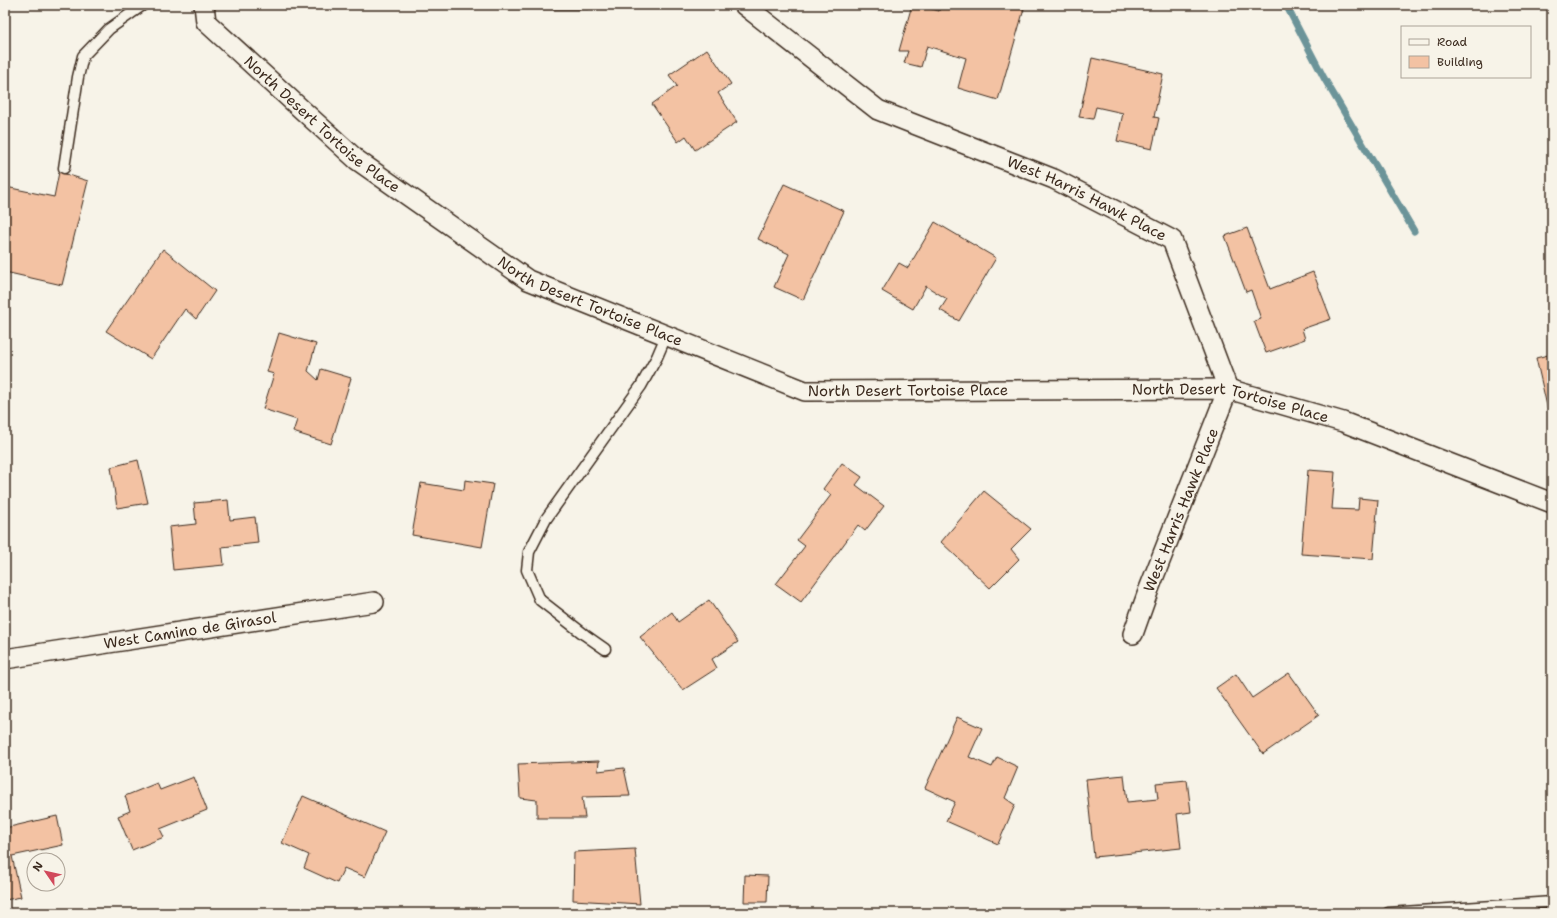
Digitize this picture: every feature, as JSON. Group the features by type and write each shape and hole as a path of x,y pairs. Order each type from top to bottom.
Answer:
{"street":[{"name":"North Desert Tortoise Place","path":"204,5 206,22 361,164 528,280 805,391 1228,389 1343,422 1552,503"},
{"name":"West Harris Hawk Place","path":"744,5 878,110 1054,179 1172,240 1228,389 1149,589 1133,634"},
{"name":"West Camino de Girasol","path":"5,659 374,602"}],"lane":[{"path":"64,168 78,77 83,56 109,29 143,5"},
{"path":"605,649 584,635 540,600 527,570 529,552 546,518 641,386 657,357 666,336"},
{"path":"1388,913 1552,902"}],"building":[{"path":"508,5 588,5 588,9 508,9"},
{"path":"912,5 919,5 939,11 940,5 1009,5 1024,9 998,100 958,88 966,58 927,46 921,67 904,63 908,51 899,51"},
{"path":"707,49 731,84 718,93 737,122 695,150 686,136 678,142 652,104 677,86 669,75"},
{"path":"1092,58 1163,74 1154,117 1159,118 1152,149 1117,141 1123,113 1096,107 1093,119 1079,117"},
{"path":"59,172 88,181 62,285 5,272 6,187 54,197"},
{"path":"784,184 844,211 803,300 774,287 789,254 758,239"},
{"path":"935,222 996,258 959,321 940,310 947,299 926,286 913,309 882,291 899,263 908,268"},
{"path":"1247,228 1270,289 1313,272 1331,319 1302,329 1305,339 1266,353 1254,321 1261,319 1251,290 1246,292 1225,236"},
{"path":"163,249 215,291 196,319 185,309 151,359 106,331"},
{"path":"279,333 316,344 308,371 318,380 321,369 351,378 331,444 293,432 297,420 263,409 274,374 267,372"},
{"path":"1552,354 1552,428 1536,358"},
{"path":"138,460 148,503 117,508 111,467"},
{"path":"842,463 862,477 856,485 884,506 865,531 858,525 801,602 776,584 805,546 797,540 831,495 823,489"},
{"path":"1308,470 1335,472 1332,509 1358,510 1359,498 1378,500 1373,559 1301,554"},
{"path":"465,480 493,484 482,547 412,535 421,483 464,490"},
{"path":"984,491 1031,529 1011,549 1019,559 990,588 941,542"},
{"path":"228,500 230,520 255,517 258,543 222,547 224,565 173,570 169,527 196,524 194,503"},
{"path":"709,600 738,642 712,659 717,668 683,690 640,637 672,612 678,622"},
{"path":"1289,673 1319,715 1263,754 1216,688 1236,674 1252,698"},
{"path":"957,717 982,728 969,757 992,767 997,757 1018,767 1005,798 1015,805 998,844 946,821 955,802 925,788"},
{"path":"599,761 598,771 624,768 630,796 582,797 585,818 537,818 537,800 520,798 518,764"},
{"path":"1124,775 1127,802 1158,799 1156,783 1187,780 1191,812 1177,814 1181,848 1094,857 1086,779"},
{"path":"194,777 207,810 160,829 164,837 132,850 118,816 130,811 125,796 157,783 160,790"},
{"path":"303,796 385,832 365,877 344,868 337,883 304,868 309,855 282,843"},
{"path":"57,816 63,845 12,856 21,897 5,900 5,828"},
{"path":"635,849 640,904 573,900 574,852"},
{"path":"745,875 768,876 767,902 744,902"}],"waterway":[{"path":"1286,5 1324,78 1414,231"}]}
